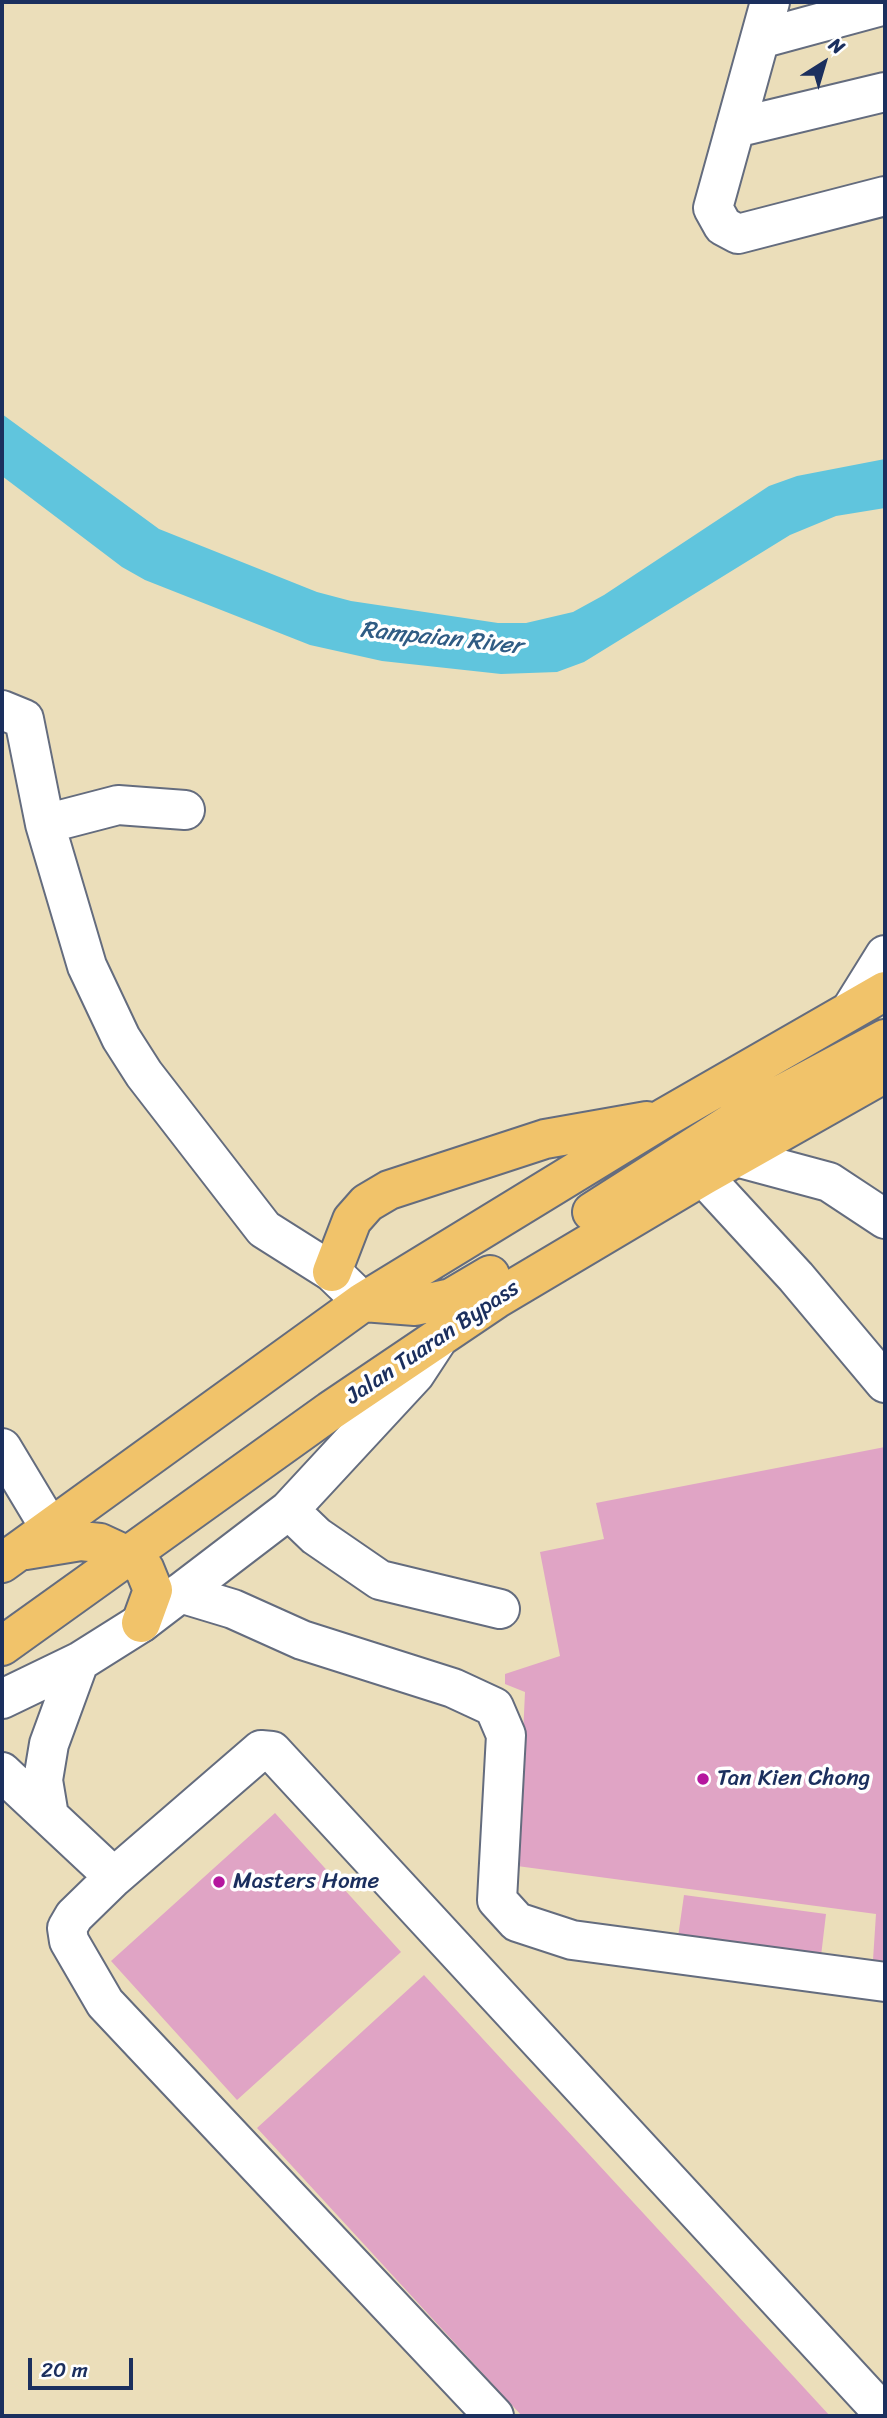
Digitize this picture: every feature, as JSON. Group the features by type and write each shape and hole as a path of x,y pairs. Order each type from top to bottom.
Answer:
{"highway":[{"path":"10,1557 363,1302 664,1118 885,991"},
{"path":"363,1302 415,1306 451,1298 751,1110 885,1039"},
{"name":"Jalan Tuaran Bypass","path":"2,1646 441,1335 703,1176 885,1073"},
{"path":"332,1272 352,1220 367,1203 389,1191 545,1139 664,1118"},
{"path":"10,1557 81,1541 100,1543 128,1556 144,1568 153,1590 142,1623"}],"street":[{"path":"771,2 713,208 723,226 738,234 885,196"},
{"path":"760,39 885,5"},
{"path":"735,128 885,92"},
{"path":"2,710 24,719 45,824 87,966 127,1047 264,1229 332,1272 363,1302"},
{"path":"45,824 118,805 185,810"},
{"path":"852,1008 885,954"},
{"path":"736,1157 829,1182 885,1219"},
{"path":"703,1176 796,1277 885,1383"},
{"path":"2,1699 79,1662 142,1623 289,1510 415,1374 441,1335"},
{"path":"2,1448 50,1528"},
{"path":"289,1510 317,1536 380,1580 500,1609"},
{"path":"180,1592 233,1609 302,1640 453,1688 494,1707 506,1735 497,1900 517,1922 572,1940 885,1982"},
{"path":"49,1816 43,1780 49,1744 79,1662"},
{"path":"494,2416 105,2003 69,1941 67,1928 74,1916 114,1877 261,1750 272,1751 885,2415"},
{"path":"2,1772 114,1877"}],"water":[{"name":"Rampaian River","path":"2,414 159,529 317,592 351,601 498,623 526,623 573,612 604,595 769,486 797,476 885,459 885,508 836,516 790,535 584,662 557,672 501,674 382,661 310,645 145,580 122,567 2,476"}],"building":[{"name":"Tan Kien Chong","path":"885,1447 885,1961 873,1960 876,1914 517,1866 525,1692 505,1684 505,1674 560,1656 540,1552 604,1539 596,1503"},
{"path":"275,1813 401,1952 237,2100 111,1961"},
{"path":"684,1895 826,1914 821,1956 678,1937"},
{"path":"424,1975 830,2416 522,2416 257,2128"}],"place":[{"name":"Tan Kien Chong","path":"703,1779"},
{"name":"Masters Home","path":"219,1882"}]}
